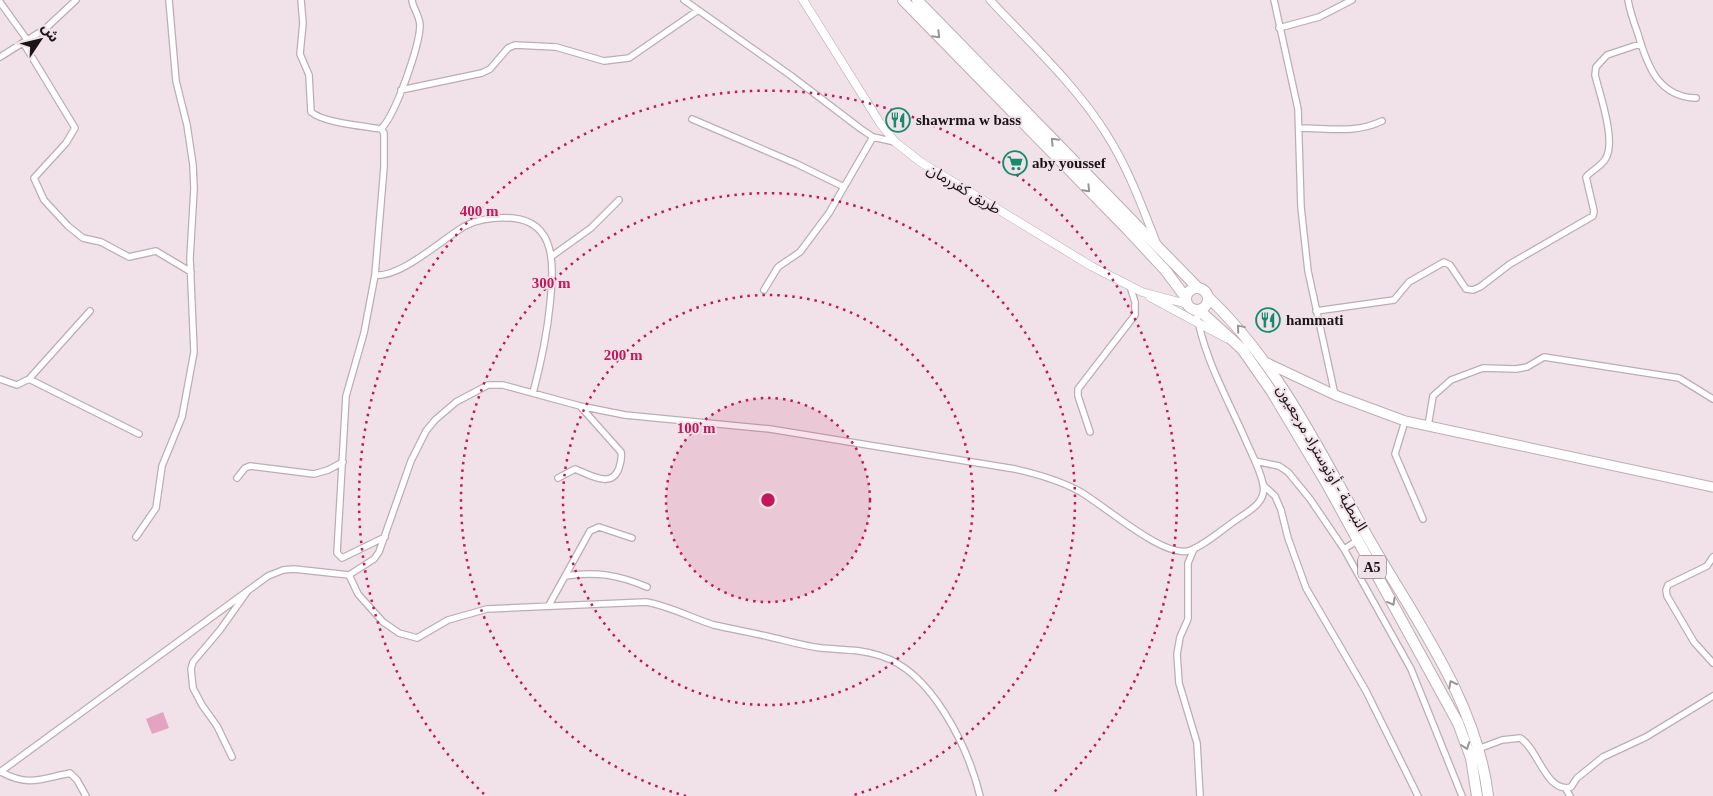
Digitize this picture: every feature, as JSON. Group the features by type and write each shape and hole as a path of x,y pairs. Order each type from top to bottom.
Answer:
{"highway":[{"name":"A5","path":"903,0 1128,230 1166,271 1186,301 1197,310"},
{"name":"A5","path":"917,0 1198,288 1205,291 1208,297"},
{"path":"1186,301 1192,290 1198,288"},
{"path":"1197,310 1205,307 1208,297"},
{"name":"النبطية - أوتوستراد مرجعيون","path":"1208,297 1234,322 1267,364 1318,447 1451,681 1470,722 1488,796"},
{"name":"النبطية - أوتوستراد مرجعيون","path":"1197,310 1242,349 1272,392 1358,541 1458,723 1471,758 1477,796"}],"main road":[{"name":"طريق كفررمان","path":"803,0 880,123 895,142 922,164 1091,266 1142,292 1186,301"},
{"path":"1142,292 1171,310 1233,342"},
{"path":"1242,349 1267,364 1335,394 1405,420 1713,487"}],"street":[{"path":"0,57 26,42 76,0"},
{"path":"136,537 156,508 162,466 182,417 194,352 191,272 193,165 187,125 176,81 169,0"},
{"path":"301,0 303,23 300,54 309,75 311,112 328,119 382,129"},
{"path":"385,537 347,556 339,557 337,542 348,384 364,333 375,275 384,167 385,138 382,129 401,90 420,25 412,0"},
{"path":"684,0 873,137 895,142"},
{"path":"990,0 1083,102 1106,134 1127,173 1158,246"},
{"path":"1274,0 1296,98 1300,128 1303,228 1308,271 1335,394"},
{"path":"1279,28 1319,17 1352,0"},
{"path":"1628,0 1640,44 1650,69 1661,84 1678,96 1696,98"},
{"path":"0,2 26,42 75,128 66,143 34,178 44,200 68,226 83,238 102,242 126,257 156,251 191,272"},
{"path":"401,90 482,73 490,69 508,48 515,45 556,47 604,61 622,60 629,58 697,10"},
{"path":"1316,311 1394,300 1408,282 1444,262 1450,265 1466,289 1478,288 1510,264 1593,216 1594,211 1586,180 1588,174 1607,157 1608,146 1608,130 1595,76 1596,66 1608,56 1640,44"},
{"path":"692,119 798,164 844,187"},
{"path":"1300,128 1358,129 1382,120"},
{"path":"764,290 778,267 800,252 829,213 873,137"},
{"path":"552,256 591,228 619,200"},
{"path":"375,275 394,271 466,226 483,219 516,219 530,223 545,238 552,256 554,273 548,328 533,393"},
{"path":"1090,432 1078,396 1078,389 1135,315 1135,302 1130,286"},
{"path":"86,796 77,780 70,773 29,782 15,779 1,772 251,586 268,576 283,570 294,569 349,575 374,559 380,552 417,448 426,431 435,420 468,394 488,385 503,385 580,406 644,418 779,430 1015,469 1054,480 1079,491 1144,536 1165,547 1178,551 1194,549 1257,506 1263,494 1263,485 1255,461 1204,346 1197,310"},
{"path":"0,379 16,385 29,379 90,311"},
{"path":"1428,426 1433,396 1452,380 1483,368 1516,369 1527,367 1544,357 1679,378 1713,399"},
{"path":"29,379 139,434"},
{"path":"558,478 575,469 610,479 616,476 620,466 621,452 580,406"},
{"path":"1405,420 1395,454 1423,519"},
{"path":"1255,461 1279,466 1288,472 1310,499 1344,549 1411,669 1462,796"},
{"path":"237,478 245,468 250,466 314,474 343,462"},
{"path":"1263,485 1275,496 1282,510 1288,538 1306,588 1366,692 1418,796"},
{"path":"549,606 583,540 593,528 632,538"},
{"path":"1344,549 1358,541"},
{"path":"1194,549 1188,562 1188,619 1177,654 1179,683 1197,743 1200,796"},
{"path":"1713,557 1707,566 1668,585 1666,593 1694,642 1713,663"},
{"path":"565,576 594,573 616,577 647,587"},
{"path":"349,575 358,594 370,609 399,633 410,637 417,638 448,620 487,609 646,602 666,606 713,624 820,648 854,649 884,656 904,665 933,694 950,722 976,782 980,796"},
{"path":"232,757 217,726 193,688 191,670 193,662 220,630 251,586"},
{"path":"1478,749 1502,740 1520,738 1531,746 1541,767 1557,786 1571,787 1577,778 1603,757 1646,737 1713,696"},
{"path":"1566,788 1570,796"}],"shaded area":[{"path":"163,712 169,728 152,734 146,719"}],"place":[{"name":"shawrma w bass","path":"898,120"},
{"name":"aby youssef","path":"1015,163"},
{"name":"hammati","path":"1268,320"}]}
